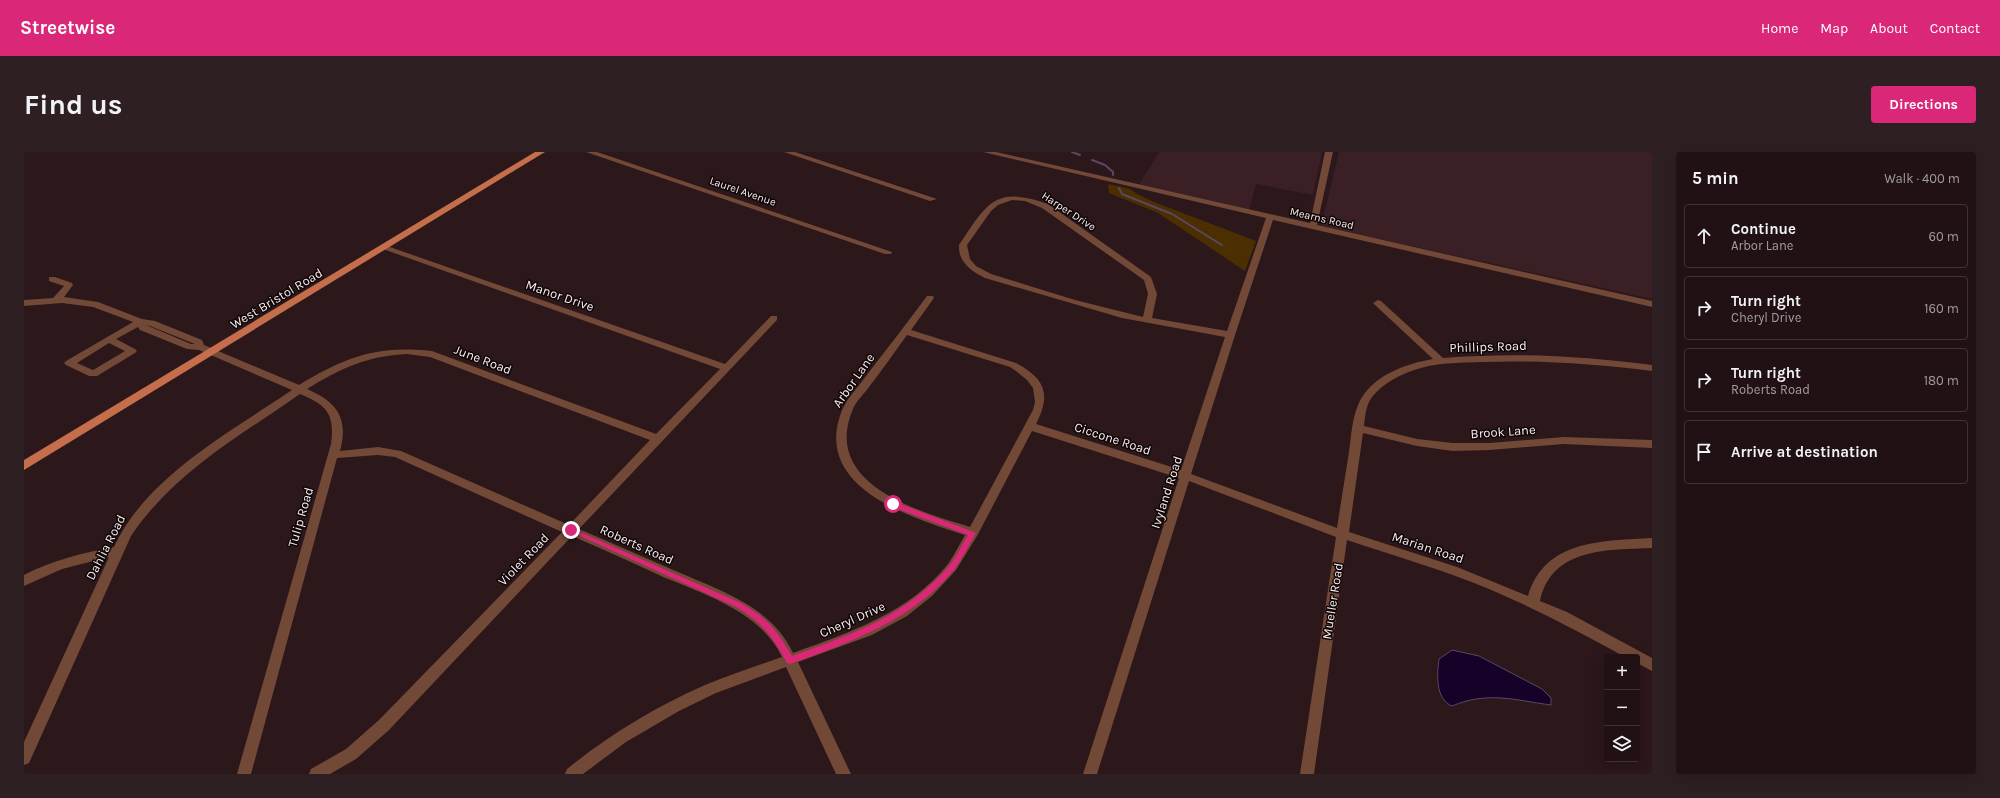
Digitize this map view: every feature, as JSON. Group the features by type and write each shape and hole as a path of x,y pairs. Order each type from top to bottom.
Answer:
{"main road":[{"name":"West Bristol Road","path":"24,466 205,350 384,248 541,152"}],"street":[{"name":"Laurel Avenue","path":"590,152 888,252"},
{"path":"788,152 933,199"},
{"name":"Mearns Road","path":"987,152 1270,218 1652,304"},
{"path":"1313,227 1330,152"},
{"name":"Harper Drive","path":"1147,319 1154,297 1153,288 1148,279 1038,202 1012,198 995,203 988,210 963,245 964,257 969,264 988,276 1110,312 1230,335"},
{"name":"Ivyland Road","path":"1090,774 1230,335 1270,218"},
{"name":"Manor Drive","path":"384,248 727,368"},
{"path":"52,279 69,285 56,300"},
{"name":"Arbor Lane","path":"930,298 848,408 841,427 840,437 844,458 856,478 883,499 972,533"},
{"name":"Tulip Road","path":"24,303 56,300 95,304 140,322 143,328 190,347 205,350 299,390 325,403 337,418 338,434 333,455 244,774"},
{"path":"1378,303 1441,361"},
{"name":"Violet Road","path":"316,774 351,754 374,734 774,318"},
{"path":"109,339 132,351 93,374 69,363 109,339 140,322"},
{"name":"Cheryl Drive","path":"572,774 610,745 666,710 711,689 867,631 902,612 928,592 952,567 1030,426 1038,410 1041,395 1035,382 1028,374 1001,360 906,332"},
{"name":"June Road","path":"299,390 328,371 362,357 386,352 423,352 440,356 658,439"},
{"name":"Phillips Road","path":"1358,428 1361,411 1372,391 1404,370 1424,364 1441,361 1487,358 1544,358 1607,362 1652,368"},
{"name":"Dahlia Road","path":"24,758 126,534 142,511 164,486 192,464 299,390"},
{"name":"Ciccone Road","path":"1030,426 1186,476"},
{"name":"Brook Lane","path":"1358,428 1401,439 1454,447 1494,447 1554,441 1611,441 1652,444"},
{"name":"Mueller Road","path":"1307,774 1358,428"},
{"name":"Roberts Road","path":"333,455 378,451 397,454 571,530 738,605 754,614 773,632 790,660 844,774"},
{"name":"Marian Road","path":"1186,476 1342,534 1452,570 1533,603 1576,623 1652,665"},
{"path":"1533,603 1536,589 1544,575 1559,560 1587,550 1652,543"},
{"path":"24,581 39,573 70,561 118,552"}],"shaded area":[{"path":"1159,152 1322,152 1313,195 1256,184 1249,211 1139,185"},
{"path":"1339,152 1652,152 1652,299 1321,226"},
{"path":"1108,184 1130,189 1154,202 1256,241 1245,271 1158,213 1109,193"},
{"path":"1452,650 1479,656 1542,689 1551,698 1551,705 1501,698 1477,699 1465,701 1452,706 1446,703 1438,686 1439,659"}],"waterway":[{"path":"1072,152 1080,155"},
{"path":"1092,160 1105,165 1113,172 1113,175"},
{"path":"1119,188 1122,194 1172,214 1222,245"}],"route":[{"path":"571,530 624,555 722,597 754,614 782,643 790,660 867,631 890,620 902,612 928,592 952,567 972,533 893,504"}]}
